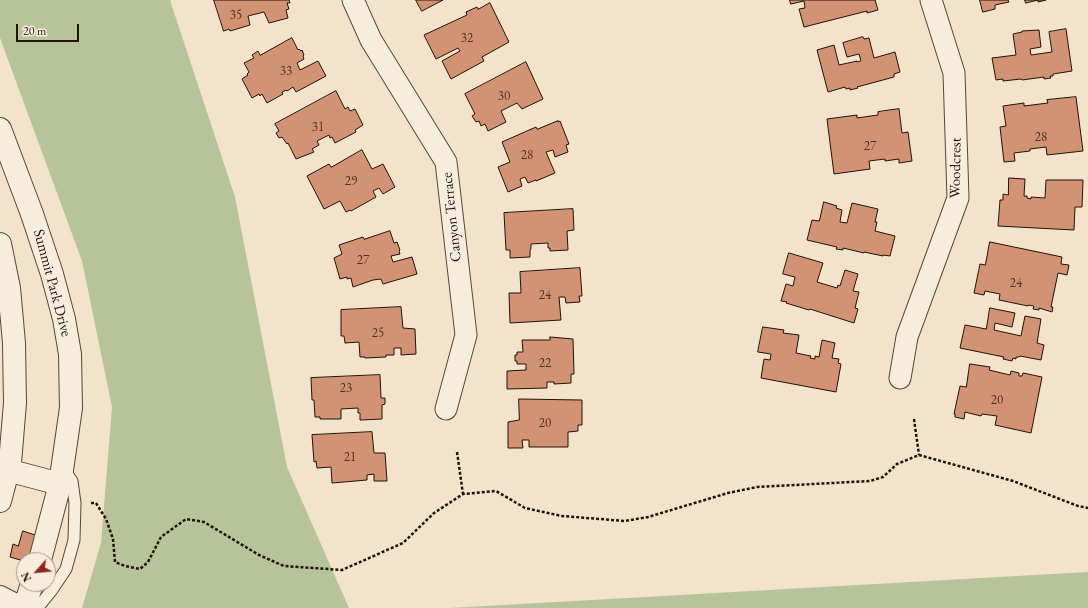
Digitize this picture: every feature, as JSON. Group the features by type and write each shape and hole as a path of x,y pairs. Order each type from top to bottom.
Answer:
{"street":[{"name":"Canyon Terrace","path":"353,0 371,40 446,162 466,335 446,409"},
{"name":"Woodcrest","path":"900,378 906,337 958,198 954,73 931,0"},
{"name":"Summit Park Drive","path":"0,128 32,214 52,274 64,319 70,354 71,408 61,475 42,552"},
{"path":"0,244 9,288 14,343 15,403 10,463 0,501"},
{"path":"8,470 61,475"},
{"path":"0,597 23,608 29,592"}],"lane":[{"path":"29,608 39,606 52,590 66,568 74,540 75,503 72,481 61,475"}],"path":[{"path":"914,419 919,455"},
{"path":"457,452 464,494"},
{"path":"96,503 106,519 113,539 115,562 140,569 148,562 161,537 186,519 204,522 259,555 284,566 342,570 403,543 434,513 464,494 496,491 525,508 562,516 625,521 648,517 728,493 757,487 870,481 882,476 897,464 919,455 1013,481 1070,503 1088,508"}],"green space":[{"path":"0,0 170,0 235,197 287,467 349,608 82,608 101,543 112,407 82,261 0,38"},
{"path":"1088,572 1088,608 450,608"}],"building":[{"path":"214,0 289,0 290,3 287,3 289,9 286,10 288,18 269,23 264,12 248,16 250,25 230,31 229,29 224,31"},
{"path":"416,0 443,0 422,11"},
{"path":"790,0 875,0 878,10 867,13 867,11 804,27 799,9 805,8 804,1 791,4"},
{"path":"980,0 1008,0 1009,2 995,5 995,9 983,12"},
{"path":"1025,0 1038,0 1026,3"},
{"path":"490,3 509,42 482,57 484,61 451,79 442,61 460,51 458,48 436,59 424,35 467,15 466,12 477,7 478,9"},
{"path":"1066,29 1072,71 1053,74 1053,76 1050,76 1051,78 1044,79 1044,77 1022,80 996,80 992,58 1016,55 1013,34 1022,31 1039,30 1041,47 1030,49 1031,55 1052,52 1049,32"},
{"path":"863,37 864,39 869,38 874,58 895,52 900,72 894,74 894,77 857,87 858,88 850,90 850,88 846,89 845,87 828,92 817,50 834,45 839,65 861,61 859,54 847,57 843,43"},
{"path":"292,38 298,50 302,50 304,55 304,59 297,63 300,70 318,61 326,76 296,92 293,87 287,91 286,90 282,92 283,94 267,103 262,94 252,98 242,79 248,75 247,74 249,72 244,63 254,58 252,55 258,51 260,55"},
{"path":"526,62 543,99 522,109 517,103 501,111 506,122 488,131 485,124 481,126 479,121 476,122 472,116 475,114 465,94"},
{"path":"336,91 345,109 348,107 350,111 355,109 363,125 355,130 356,132 335,143 329,135 317,141 319,145 312,149 314,152 296,159 288,143 287,144 282,137 279,138 276,133 279,131 275,124"},
{"path":"1076,97 1083,151 1047,155 1046,147 1030,149 1030,151 1014,153 1015,161 1004,162 1000,127 1006,126 1003,106 1024,103 1024,106 1048,103 1047,100"},
{"path":"899,109 902,133 908,132 912,161 899,163 899,159 885,161 885,159 869,161 870,169 834,174 827,119 857,115 857,118 878,115 878,112"},
{"path":"560,121 569,144 566,145 568,152 555,157 553,150 546,152 555,173 528,183 525,177 520,179 522,186 508,192 498,167 510,162 502,142 536,127 537,129"},
{"path":"362,150 372,169 383,164 395,187 383,194 379,188 373,191 376,197 351,211 346,212 340,201 324,209 307,176 329,164 331,167"},
{"path":"1009,178 1025,179 1024,196 1031,199 1031,197 1045,198 1046,180 1083,180 1082,207 1075,207 1074,230 998,226 1000,200 1003,200 1003,194 1008,195"},
{"path":"824,202 837,206 836,208 842,210 840,222 847,223 852,203 878,209 875,222 877,222 875,231 895,236 890,256 864,253 843,248 843,250 836,249 837,247 807,240 812,220 819,221"},
{"path":"573,209 574,230 567,231 568,250 550,251 550,248 548,248 548,243 531,244 530,257 510,258 510,250 506,250 504,213"},
{"path":"390,231 394,243 397,242 400,250 400,254 391,256 393,262 412,257 417,274 383,284 381,279 373,280 353,287 351,278 347,279 347,277 340,279 334,258 342,254 339,245 363,237 364,239"},
{"path":"990,242 1062,257 1061,264 1069,265 1067,275 1058,273 1051,307 1053,307 1052,312 1039,308 1039,310 1033,309 1034,306 999,300 1000,294 985,291 984,295 974,293 980,264 985,265"},
{"path":"789,253 823,263 817,282 837,288 838,285 840,286 845,270 858,274 853,291 859,292 855,308 858,309 854,323 781,301 786,284 793,286 795,277 783,274"},
{"path":"580,268 582,296 579,296 580,302 566,303 565,297 559,297 561,320 510,323 509,293 521,293 520,272"},
{"path":"401,307 403,328 415,329 416,354 401,355 401,348 394,348 394,355 386,355 386,357 360,357 359,342 345,343 344,336 341,336 341,310"},
{"path":"990,308 1015,313 1012,327 995,323 994,330 1021,336 1025,316 1041,319 1037,343 1044,345 1041,360 1020,356 1016,357 1016,359 1013,358 1012,361 1003,359 1004,357 960,348 965,325 986,329"},
{"path":"763,327 784,330 783,333 799,335 796,353 811,356 810,358 815,359 815,356 819,357 822,340 835,343 832,358 839,359 838,363 841,364 836,392 761,378 764,359 770,360 771,354 758,352"},
{"path":"550,337 573,339 574,374 571,374 571,383 554,384 554,382 547,382 547,388 507,389 507,371 526,370 526,364 517,364 517,361 515,361 515,355 517,355 517,352 523,352 522,340 550,340"},
{"path":"970,364 990,367 989,370 1010,375 1011,371 1019,373 1019,376 1022,376 1023,373 1042,377 1031,433 995,425 997,416 982,414 981,416 965,412 964,419 955,417 954,414 960,386 966,387"},
{"path":"380,375 381,398 385,398 385,404 382,405 382,419 360,420 358,408 341,409 341,419 320,419 320,417 315,417 314,400 312,400 311,378"},
{"path":"519,399 582,400 582,425 578,425 578,431 568,432 568,447 529,447 529,440 522,440 523,448 508,448 508,422 519,420"},
{"path":"372,432 374,453 385,453 387,481 374,481 374,474 367,475 367,480 332,483 331,467 317,468 316,461 314,462 312,435"},
{"path":"23,531 38,536 32,552 16,552 16,559 10,557 13,544 18,546"}]}
